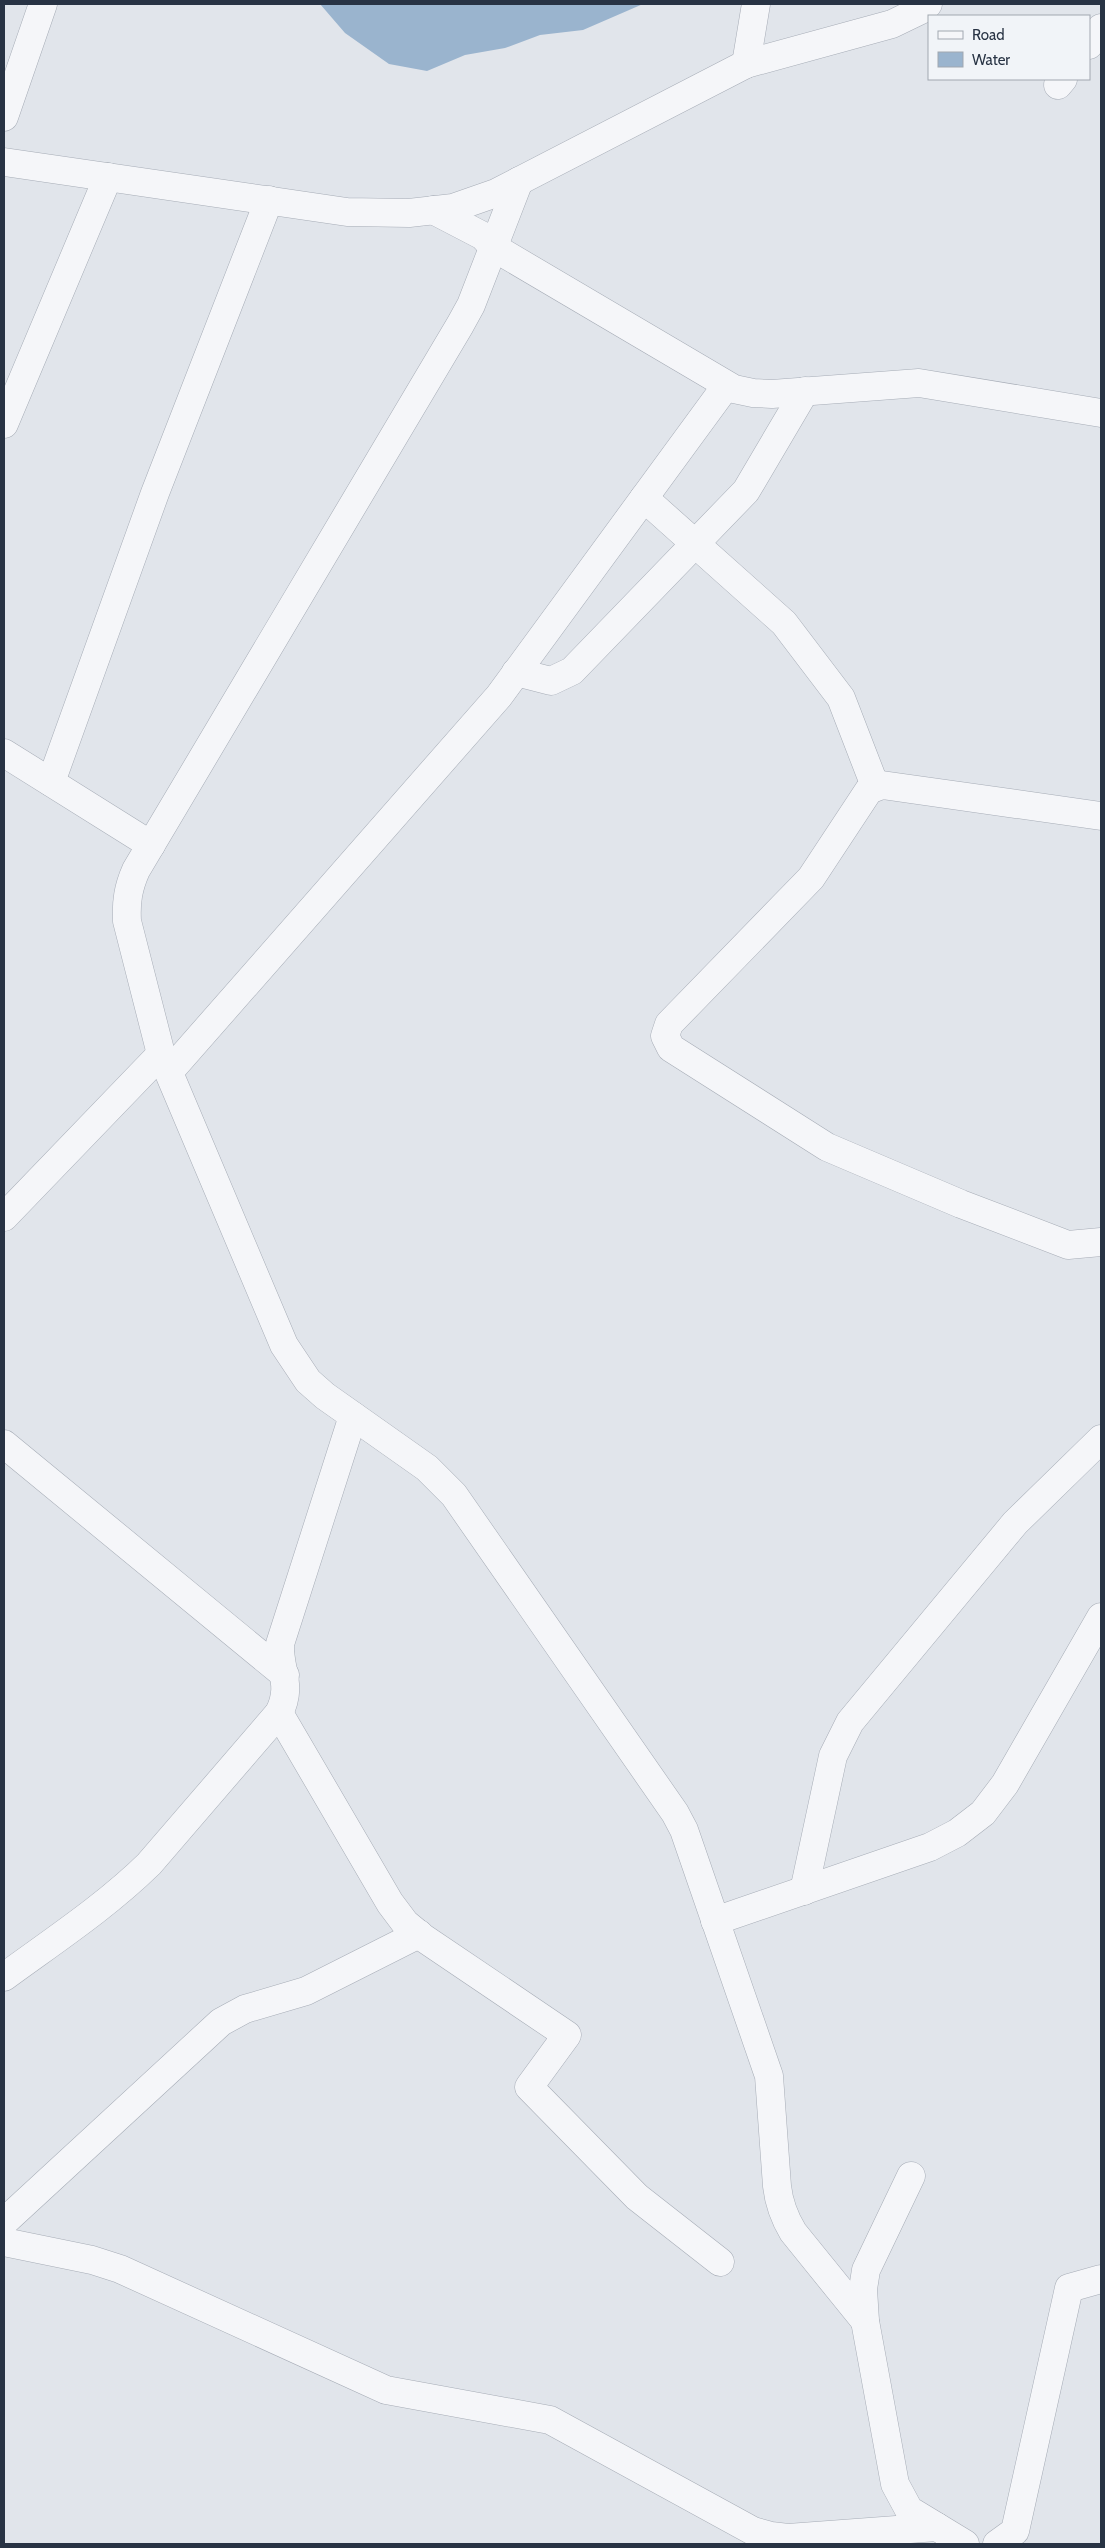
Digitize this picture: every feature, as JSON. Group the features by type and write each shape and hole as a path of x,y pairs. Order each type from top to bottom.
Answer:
{"street":[{"path":"4,117 43,4"},
{"path":"746,64 756,4"},
{"path":"4,162 347,212 409,213 453,208 496,193 746,64 892,24 921,10 928,4"},
{"path":"1090,44 1101,28"},
{"path":"4,424 108,177"},
{"path":"519,181 471,305 151,845 129,885 126,901 127,921 165,1063 284,1345 308,1382 427,1468 454,1495 675,1813 684,1830 769,2076 777,2186 779,2203 784,2217 865,2321"},
{"path":"51,782 155,492 268,200"},
{"path":"433,210 483,236 493,247 726,386 753,393 919,383 1101,413"},
{"path":"4,1217 165,1063 499,696 726,386"},
{"path":"516,672 551,681 572,671 754,481 805,391"},
{"path":"644,498 784,623 841,698 875,786"},
{"path":"4,753 151,845"},
{"path":"1101,816 882,785 875,786 869,790 811,878 669,1024 665,1036 670,1048 827,1147 961,1204 1068,1245 1101,1242"},
{"path":"4,1977 116,1895 139,1875 279,1713 285,1700 287,1684 280,1656 280,1644 353,1416"},
{"path":"804,1891 833,1756 850,1722 1015,1523 1101,1439"},
{"path":"4,1444 284,1675"},
{"path":"715,1921 930,1847 957,1833 983,1814 1005,1784 1101,1617"},
{"path":"279,1713 390,1903 405,1923 567,2035 529,2086 637,2197 720,2262"},
{"path":"4,2222 221,2022 245,2009 306,1991 419,1934"},
{"path":"911,2176 866,2270 863,2289 865,2321 895,2484 909,2510 965,2544"},
{"path":"4,2242 92,2260 120,2269 386,2390 550,2420 769,2540 937,2527"},
{"path":"997,2544 1015,2531 1069,2288 1101,2279"}],"water":[{"path":"320,4 643,4 583,30 540,35 505,48 465,55 427,71 389,64 345,33"}]}
